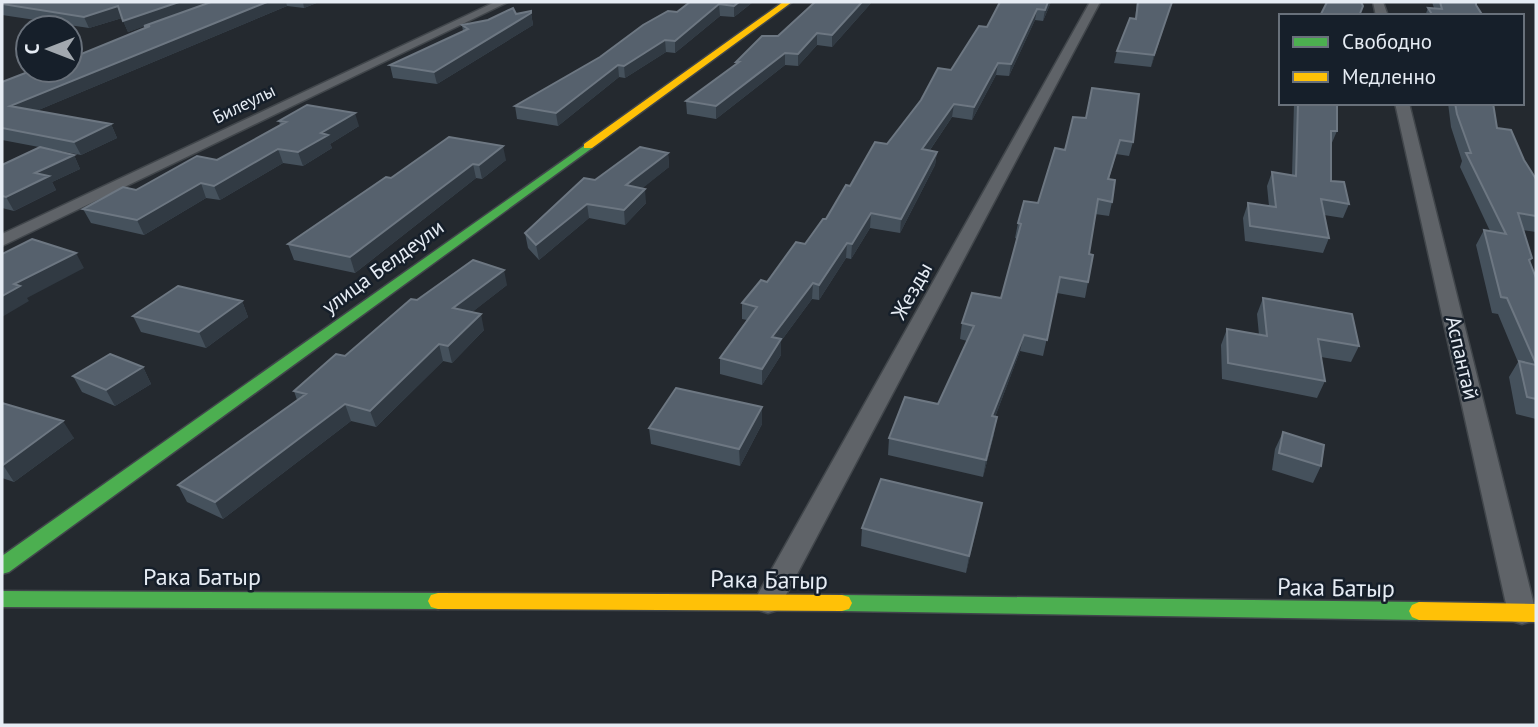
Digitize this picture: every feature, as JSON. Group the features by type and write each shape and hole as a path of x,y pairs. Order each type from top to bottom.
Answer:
{"street":[{"name":"Билеулы","path":"2,241 503,2"},
{"name":"улица Белдеули","path":"2,566 788,2"},
{"name":"Жезды","path":"768,602 1096,2"},
{"name":"Аспантай","path":"1402,105 1529,613"},
{"name":"Рака Батыр","path":"2,599 768,602 1529,613"}],"building":[{"path":"179,2 123,21 118,6 84,17 84,14 65,14 2,4"},
{"path":"211,2 267,2 84,76 84,53 150,26 144,26"},
{"path":"690,2 739,2 734,6 719,4 675,41 665,40 624,66 618,65 556,113 515,106 600,57 643,25 668,11 677,12"},
{"path":"815,2 862,2 832,35 817,33 798,54 785,53 716,106 686,101 739,62 736,62 762,36 778,36"},
{"path":"1000,2 1048,2 1045,10 1037,9 1011,64 998,63 974,107 954,104 922,149 937,152 901,219 871,213 852,244 847,243 819,285 813,283 772,337 781,339 762,369 720,358 757,307 742,303 761,280 767,282 796,242 805,244 823,219 826,219 846,185 850,186 875,142 887,144 921,100 938,68 951,70 979,26 987,27"},
{"path":"1138,2 1172,2 1154,55 1117,51 1130,18 1136,19"},
{"path":"1327,2 1361,2 1363,6 1360,14 1321,14"},
{"path":"1440,2 1476,2 1482,14 1432,14 1428,8 1442,9"},
{"path":"513,8 516,14 531,13 434,72 390,65 468,29 462,25 488,20"},
{"path":"14,77 14,84 64,84 10,106 111,124 74,142 2,128 2,82"},
{"path":"1092,88 1139,94 1133,142 1120,140 1108,179 1115,180 1112,202 1098,199 1089,254 1093,255 1088,282 1060,277 1047,340 1024,335 992,416 997,417 986,460 889,438 905,397 938,404 974,326 962,323 972,293 1001,298 1021,224 1018,223 1024,201 1038,203 1055,148 1065,150 1073,117 1086,118"},
{"path":"307,105 355,113 321,133 328,135 298,152 278,149 214,186 201,183 137,220 83,209 123,187 136,190 197,156 217,160 286,122 279,121"},
{"path":"1298,105 1337,105 1337,131 1331,131 1331,181 1344,182 1349,204 1321,199 1329,238 1250,226 1248,203 1276,207 1272,172 1296,176"},
{"path":"1455,105 1493,105 1497,128 1511,130 1536,179 1536,216 1518,213 1536,278 1536,364 1507,298 1501,297 1484,230 1506,234 1466,153 1471,153"},
{"path":"449,137 503,146 479,165 473,164 350,257 288,244 386,177 391,178"},
{"path":"40,147 74,155 35,173 49,176 6,197 2,196 2,165"},
{"path":"640,147 668,153 626,185 645,189 624,210 587,204 536,245 525,233 584,178 595,180"},
{"path":"32,239 76,253 14,284 20,286 2,296 2,254"},
{"path":"473,260 504,270 453,308 481,314 448,346 439,344 370,411 345,404 215,502 178,485 306,394 294,391 336,354 345,356 411,299 417,300"},
{"path":"178,286 242,301 199,332 133,316"},
{"path":"1263,298 1352,314 1359,346 1318,339 1325,381 1228,363 1227,329 1267,336"},
{"path":"110,354 143,367 106,390 73,376"},
{"path":"1519,361 1536,365 1536,399 1527,397"},
{"path":"676,388 762,407 739,449 649,428"},
{"path":"2,403 63,421 3,465"},
{"path":"1283,432 1324,445 1321,466 1279,453"},
{"path":"881,479 982,503 969,556 862,528"}],"traffic: fast":[{"path":"2,566 588,146"},
{"path":"2,599 438,601"},
{"path":"842,603 1419,611"}],"traffic: slow":[{"path":"588,146 788,2"},
{"path":"438,601 842,603"},
{"path":"1419,611 1536,613"}]}
